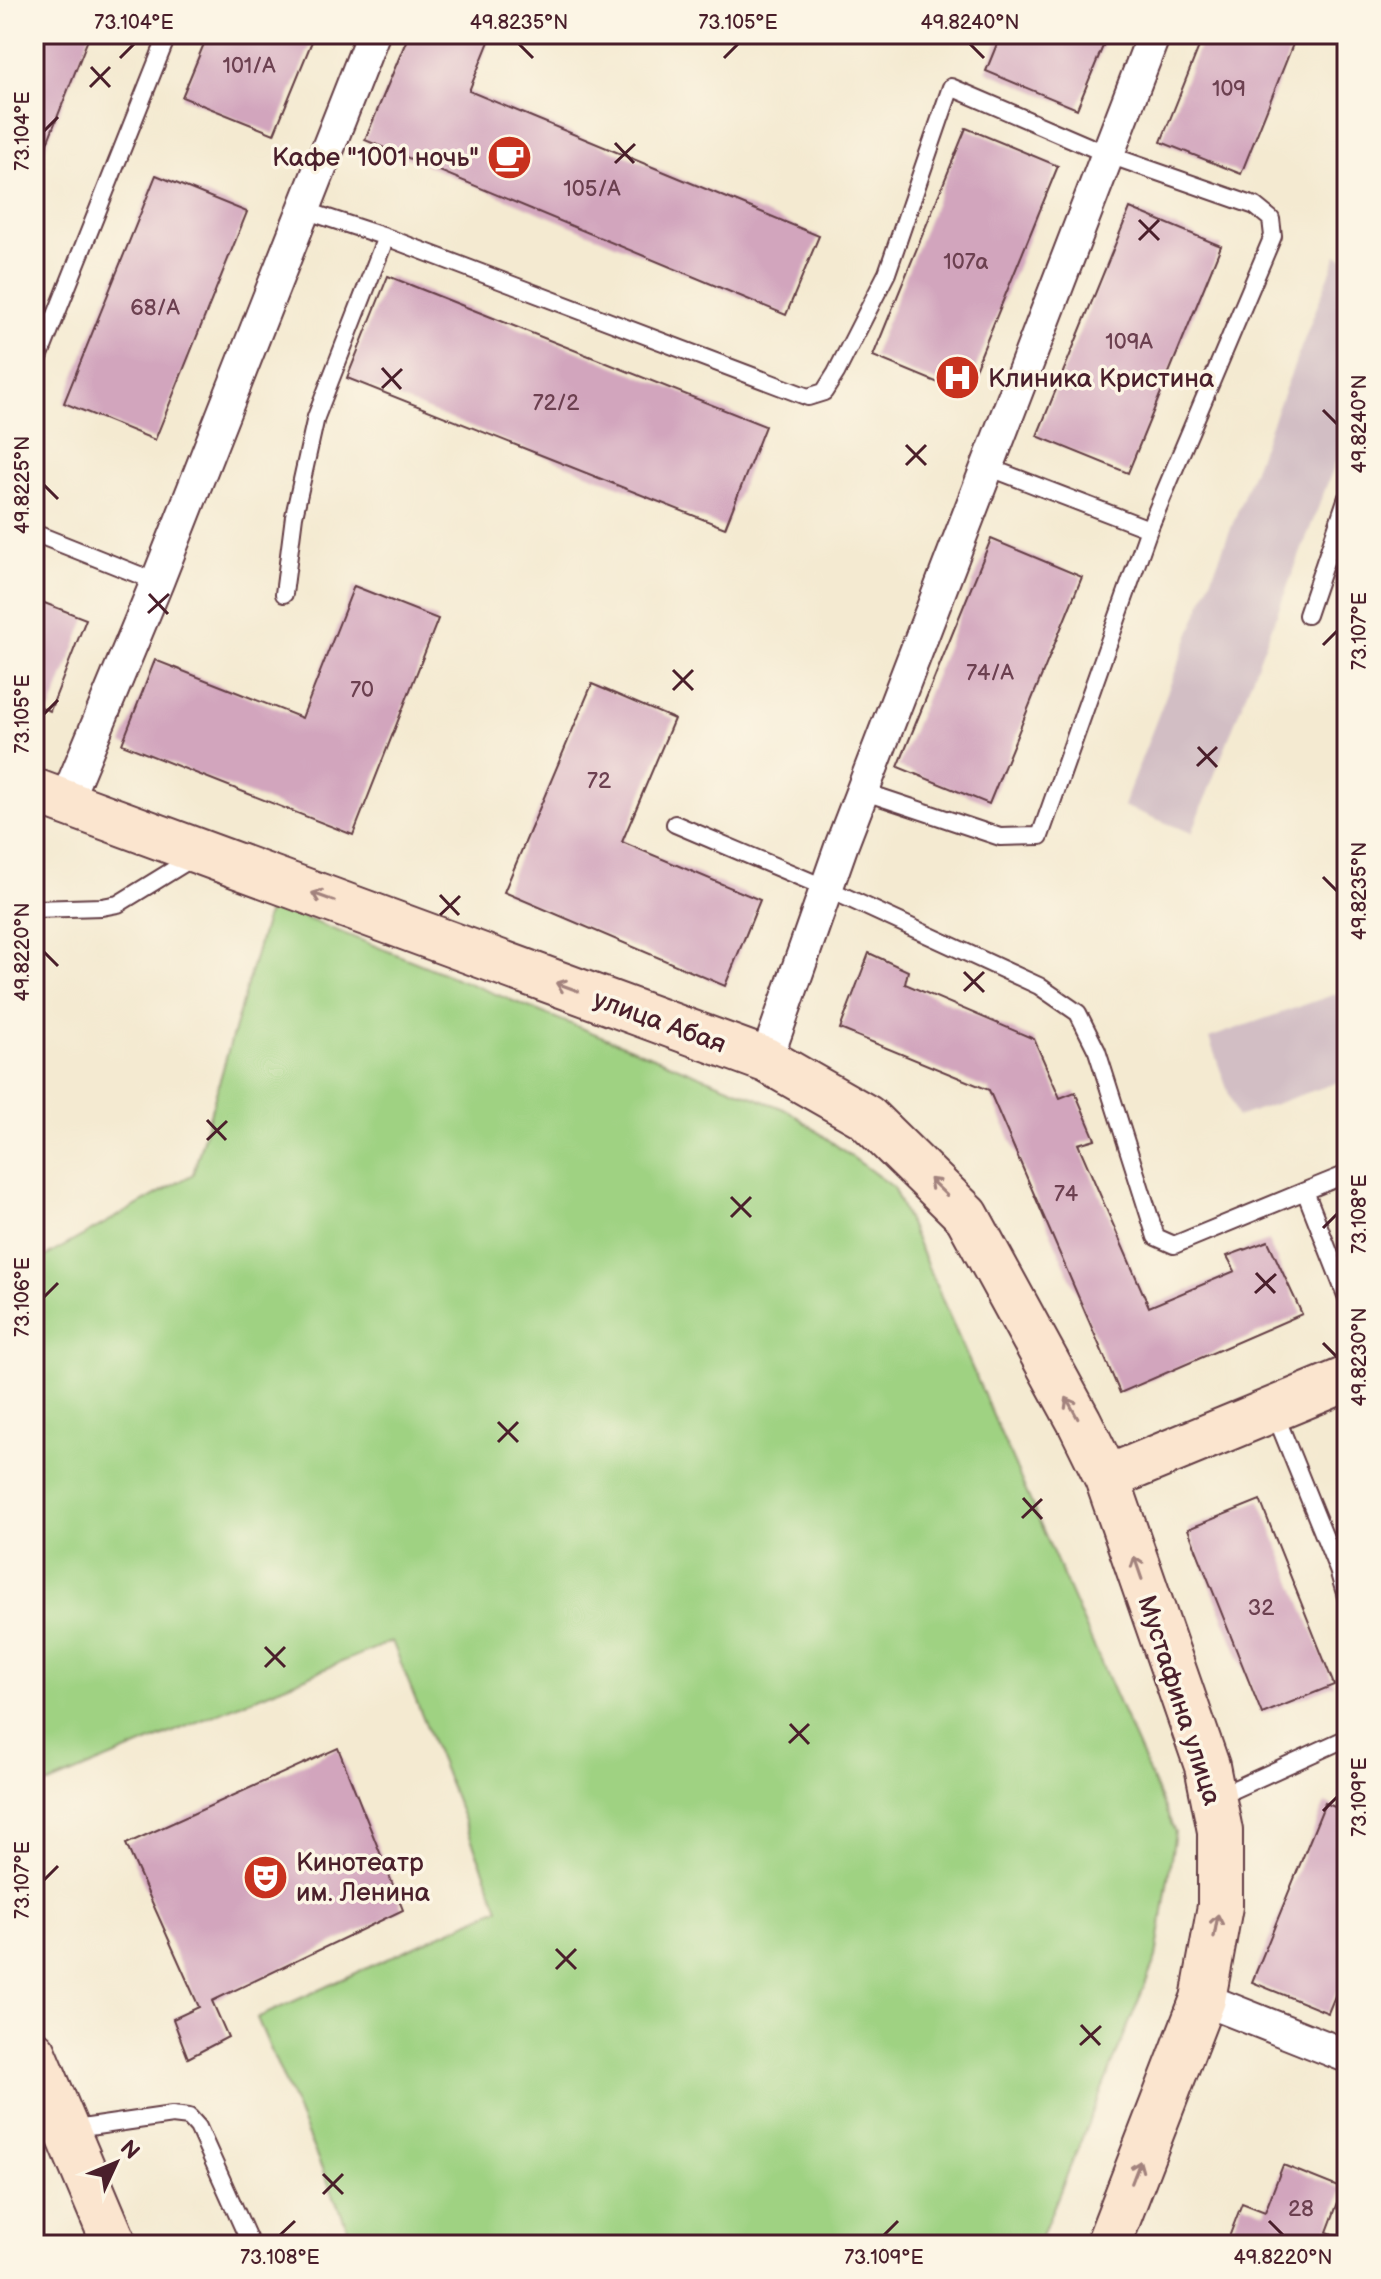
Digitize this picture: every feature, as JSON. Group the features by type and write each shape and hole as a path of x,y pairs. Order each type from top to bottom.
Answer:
{"main road":[{"name":"улица Абая","path":"50,797 766,1060 866,1117 967,1216 1107,1478"},
{"path":"1107,1478 1347,1379"},
{"name":"Мустафина улица","path":"1107,1478 1207,1766 1220,1831 1220,1906 1203,1999 1108,2245"},
{"path":"34,2053 115,2245"}],"street":[{"path":"50,797 157,582 373,34"},
{"path":"766,1060 862,791 1154,34"},
{"path":"1203,1999 1347,2056"}],"lane":[{"path":"34,370 168,34"},
{"path":"304,210 386,237 808,397 824,392 887,273 951,87 1109,155 1255,206 1271,219 1273,236 1149,529 1040,836 1000,837 862,791"},
{"path":"284,594 294,516 316,417 386,237"},
{"path":"988,467 1149,529"},
{"path":"1307,615 1347,497"},
{"path":"34,533 157,582"},
{"path":"675,824 826,888 1039,986 1078,1013 1097,1051 1156,1237 1174,1245 1347,1174"},
{"path":"34,909 118,904 201,853"},
{"path":"1305,1191 1347,1298"},
{"path":"1273,1409 1343,1568 1347,1600"},
{"path":"1213,1798 1347,1738"},
{"path":"66,2130 172,2115 189,2117 198,2127 251,2245"}],"shaded area":[{"path":"1337,255 1347,259 1347,433 1192,833 1123,806"},
{"path":"1347,990 1347,1079 1237,1117 1209,1038"}],"green space":[{"path":"270,904 789,1111 893,1187 1175,1832 1156,1958 1038,2245 355,2245 257,2018 499,1908 392,1641 34,1790 34,1263 193,1174"}],"building":[{"path":"34,34 90,34 38,166 34,165"},
{"path":"208,34 315,34 274,134 182,97"},
{"path":"409,34 492,34 469,91 819,236 786,315 365,140"},
{"path":"1001,34 1108,34 1077,109 986,71"},
{"path":"1204,34 1297,34 1241,174 1161,142"},
{"path":"966,128 1058,166 965,394 873,356"},
{"path":"156,175 247,212 155,440 64,403"},
{"path":"1130,208 1221,246 1128,473 1037,436"},
{"path":"388,276 765,426 725,528 347,378"},
{"path":"991,539 1082,577 989,804 898,767"},
{"path":"354,586 438,619 353,835 122,744 155,660 302,718"},
{"path":"34,599 86,619 50,711 34,704"},
{"path":"592,684 674,719 622,842 760,900 725,986 504,892"},
{"path":"869,953 908,971 905,984 1034,1039 1060,1098 1075,1092 1095,1139 1078,1144 1149,1307 1235,1271 1227,1256 1268,1241 1302,1314 1120,1393 989,1090 840,1029"},
{"path":"1260,1500 1334,1685 1262,1714 1188,1529"},
{"name":"Кинотеатр им. Ленина","path":"338,1748 403,1910 212,2001 228,2037 188,2058 173,2019 199,2007 126,1844"},
{"path":"1325,1803 1347,1812 1347,1967 1328,2013 1252,1982"},
{"path":"1283,2165 1343,2189 1327,2232 1347,2239 1347,2245 1226,2245 1242,2203 1265,2212"}],"place":[{"name":"Кафе \"1001 ночь\"","path":"510,157"},
{"name":"Клиника Кристина","path":"957,378"},
{"name":"Кинотеатр им. Ленина","path":"265,1877"}]}
